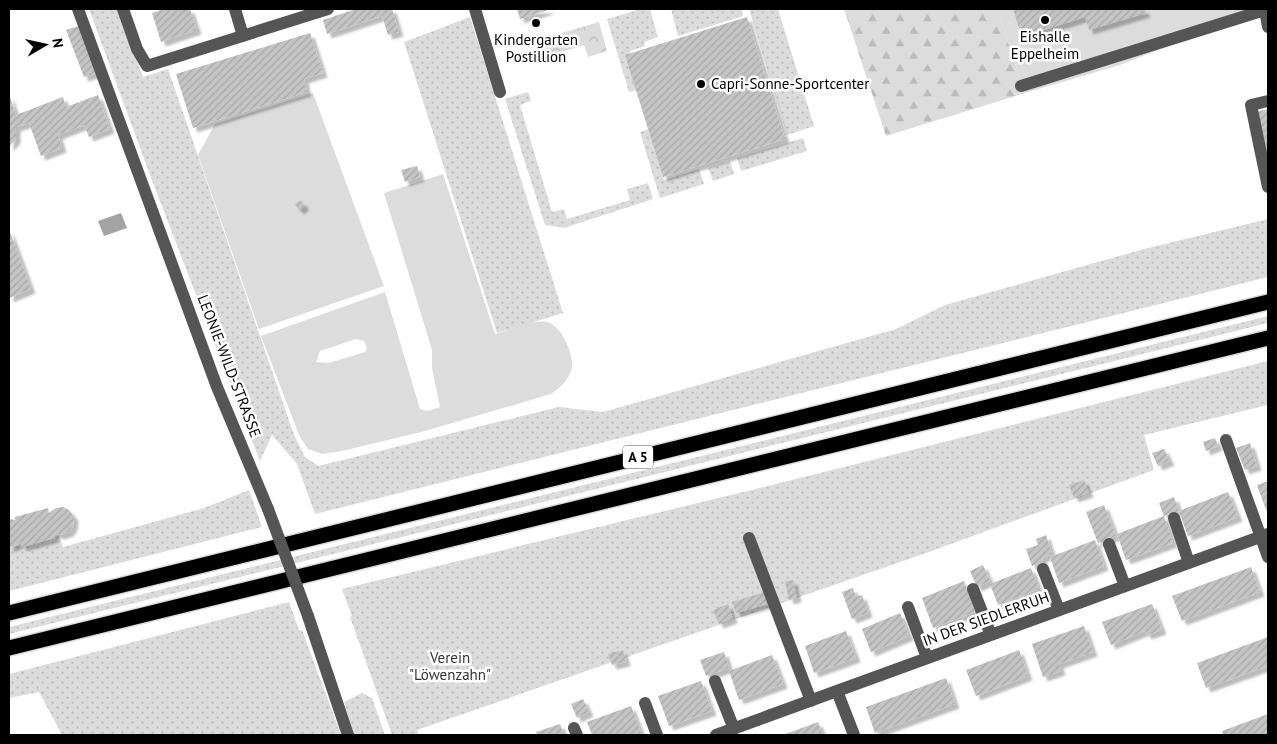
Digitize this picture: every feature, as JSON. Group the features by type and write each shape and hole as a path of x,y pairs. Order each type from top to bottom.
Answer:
{"highway":[{"name":"A 5","path":"9,613 1268,302"},
{"name":"A 5","path":"9,648 1268,338"}],"street":[{"name":"LEONIE-WILD-STRASSE","path":"78,9 218,387 268,509 308,616 348,735"},
{"path":"123,9 137,49 147,66 328,9"},
{"path":"235,9 243,36"},
{"path":"475,9 500,92"},
{"path":"1020,86 1267,10 1268,27"},
{"path":"1268,101 1251,105 1268,187"},
{"path":"1226,440 1265,536 1268,557"},
{"path":"1174,518 1189,563"},
{"name":"IN DER SIEDLERRUH","path":"716,735 1265,536"},
{"path":"749,538 810,701"},
{"path":"1109,544 1125,586"},
{"path":"1043,569 1059,610"},
{"path":"973,589 990,635"},
{"path":"908,607 927,658"},
{"path":"716,681 734,729"},
{"path":"837,691 854,735"},
{"path":"645,703 657,735"}],"green space":[{"path":"89,9 119,9 143,77 168,69 294,435 305,457 318,466 559,407 603,412 896,329 945,305 1144,249 1268,219 1268,277 315,514 297,464 272,435 260,461 153,183"},
{"path":"641,9 650,9 658,37 644,42 645,46 630,51 638,90 629,92 607,19"},
{"path":"671,9 741,9 743,16 678,36"},
{"path":"749,9 778,9 814,126 787,135"},
{"path":"844,9 997,9 1025,93 886,136"},
{"path":"997,9 1262,9 1120,65 1025,93"},
{"path":"470,17 563,313 497,333 404,42"},
{"path":"599,22 607,51 588,57 584,45 543,58 538,40"},
{"path":"528,92 531,101 520,105 552,212 564,209 567,219 630,200 627,189 648,183 653,199 564,228 545,225 505,99"},
{"path":"313,93 384,286 259,329 198,155 215,124"},
{"path":"648,129 664,180 699,169 704,184 660,198 640,132"},
{"path":"803,138 807,151 741,171 737,158"},
{"path":"730,161 734,174 713,181 708,168"},
{"path":"443,174 495,334 527,323 547,322 562,334 566,341 571,355 572,367 564,383 551,394 425,431 322,454 308,449 299,435 261,336 385,292 420,409 427,411 440,407 432,368 432,350 384,193","holes":["356,339 364,341 367,348 365,352 329,363 316,362 320,351"]},
{"path":"1268,316 1268,323 9,634 9,627"},
{"name":"Verein \"Löwenzahn\"","path":"1268,361 1268,405 1144,435 1154,470 929,552 417,730 419,735 392,735 350,617 352,616 342,589 768,486"},
{"path":"249,490 262,527 9,591 9,548 59,535 63,547 204,508"},
{"path":"289,602 299,630 302,630 341,735 62,735 39,692 9,698 9,674"},
{"path":"362,693 372,698 385,735 354,735 344,702"}],"shaded area":[{"path":"121,213 127,228 104,236 98,221"}],"building":[{"path":"164,9 190,9 197,30 161,42 152,13"},
{"path":"356,9 392,9 399,32 388,35 382,16 327,34 323,20"},
{"path":"517,9 551,9 520,19"},
{"name":"Eishalle Eppelheim","path":"1013,9 1144,9 1146,13 1089,30 1085,17 1022,37"},
{"name":"Capri-Sonne-Sportcenter","path":"747,17 785,139 663,177 625,55"},
{"path":"79,26 97,73 84,77 66,30"},
{"path":"310,33 323,73 304,79 307,92 193,128 176,74"},
{"path":"9,94 16,115 63,97 66,107 98,95 110,129 89,137 84,125 58,135 62,148 41,156 29,123 16,127 16,139 9,147"},
{"path":"1268,109 1268,157 1267,157 1257,112"},
{"path":"417,166 420,177 405,182 401,170"},
{"path":"299,201 303,202 304,206 300,210 295,205"},
{"path":"9,229 31,289 9,298"},
{"path":"1215,438 1218,446 1206,451 1203,442"},
{"path":"1250,443 1257,466 1245,470 1236,448"},
{"path":"1164,449 1170,461 1158,466 1152,453"},
{"path":"1084,480 1089,493 1074,498 1069,485"},
{"path":"1268,481 1268,509 1266,510 1257,485"},
{"path":"1228,492 1238,517 1188,536 1179,511"},
{"path":"1174,497 1179,511 1164,516 1159,503"},
{"path":"1104,505 1116,536 1098,543 1086,512"},
{"path":"63,507 69,510 74,517 73,526 69,532 60,535 54,533 55,538 22,547 21,542 13,547 9,547 9,519 15,520 15,517 48,508 49,513 56,508"},
{"path":"1164,516 1173,543 1126,560 1117,534"},
{"path":"1046,535 1052,554 1042,558 1043,562 1032,566 1026,549 1038,545 1036,539"},
{"path":"1095,540 1104,566 1059,583 1050,557"},
{"path":"983,565 990,581 977,587 970,571"},
{"path":"1251,567 1260,592 1182,621 1172,596"},
{"path":"1031,568 1039,589 998,605 990,584"},
{"path":"793,580 797,598 789,600 785,582"},
{"path":"964,581 975,612 933,628 922,598"},
{"path":"853,588 856,597 862,595 868,613 852,619 842,592"},
{"path":"765,592 768,604 736,613 732,602"},
{"path":"728,604 733,619 719,624 713,610"},
{"path":"1152,604 1162,630 1147,635 1145,631 1111,645 1102,622"},
{"path":"900,613 909,636 871,652 862,629"},
{"path":"1084,626 1093,652 1059,664 1061,671 1043,677 1032,644"},
{"path":"846,631 856,658 814,673 805,646"},
{"path":"1268,637 1268,666 1206,688 1197,663"},
{"path":"623,650 626,662 612,665 608,654"},
{"path":"1019,650 1028,676 976,696 966,670"},
{"path":"724,652 729,668 706,676 700,660"},
{"path":"772,655 783,684 739,700 729,671"},
{"path":"946,678 955,704 875,733 866,707"},
{"path":"701,681 712,711 669,726 658,696"},
{"path":"583,699 589,712 577,718 571,704"},
{"path":"631,706 642,735 592,735 587,722"},
{"path":"1268,714 1268,735 1223,735 1222,731"},
{"path":"818,722 823,735 783,735"},
{"path":"560,724 564,735 537,735 536,732"}],"place":[{"name":"Eishalle Eppelheim","path":"1045,20"},
{"name":"Kindergarten Postillion","path":"536,23"},
{"name":"Capri-Sonne-Sportcenter","path":"701,84"}]}
